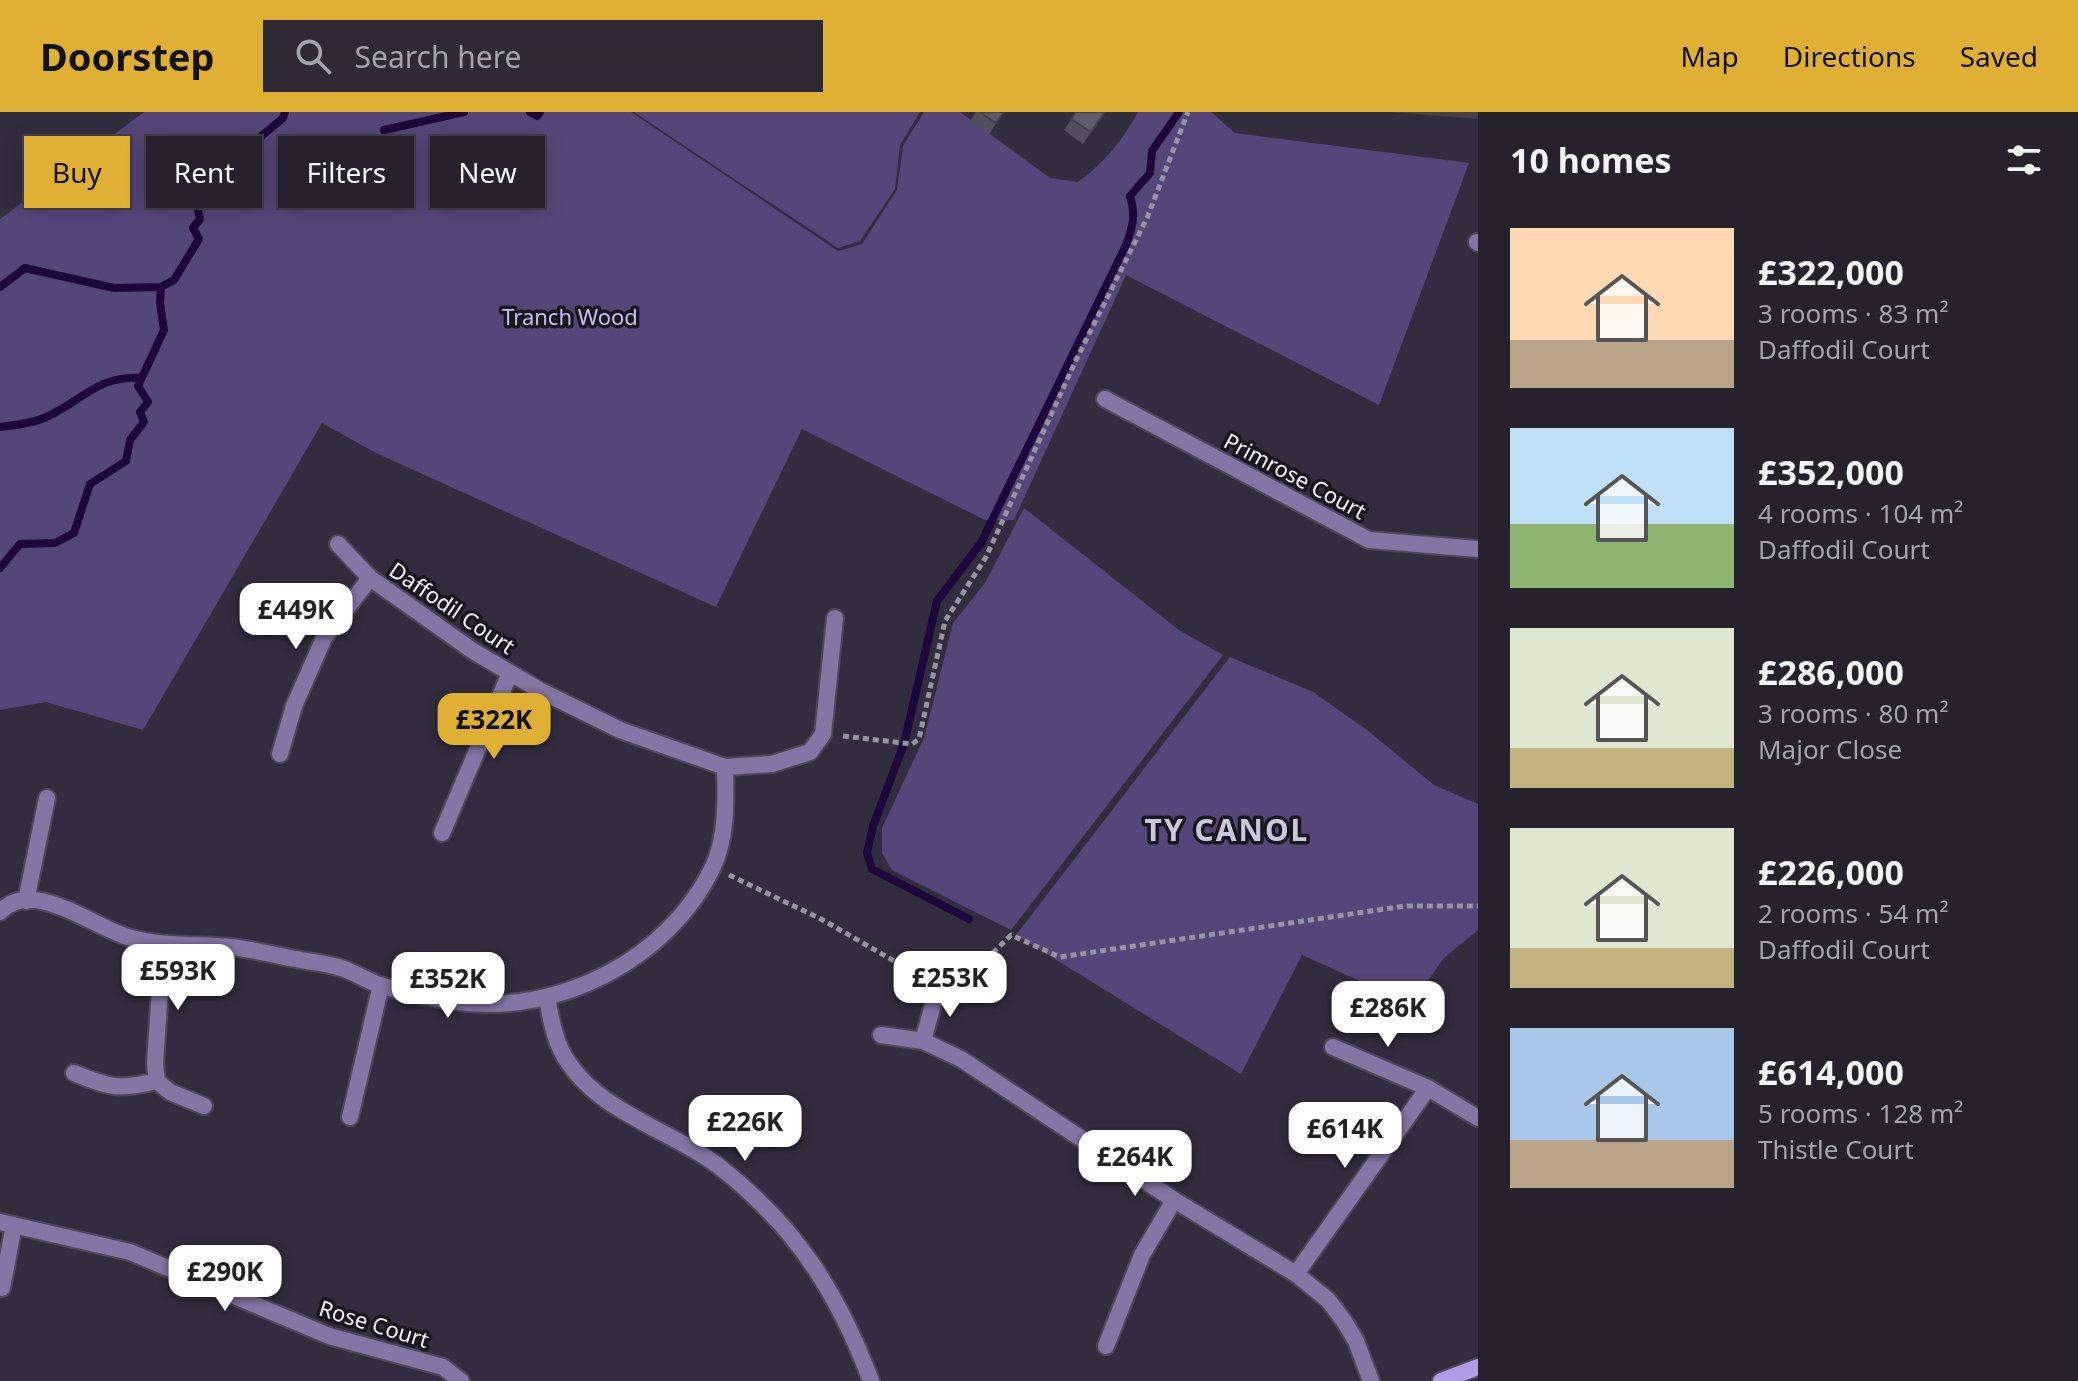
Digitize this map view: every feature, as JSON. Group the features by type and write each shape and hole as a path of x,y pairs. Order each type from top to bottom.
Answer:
{"street":[{"name":"Primrose Court","path":"1105,399 1369,540 1478,549"},
{"name":"Daffodil Court","path":"338,544 370,578 473,651 620,730 725,767 772,764 794,759 810,752 823,734"},
{"name":"Daffodil Court","path":"280,754 294,706 324,638 370,578"},
{"path":"823,734 835,618"},
{"name":"Daffodil Court","path":"442,833 510,673"},
{"path":"0,912 7,904 46,901 103,929 163,945 231,947 293,958 339,967 381,985 460,1002 500,1004 547,997 584,985 625,963 662,938 688,907 713,867 727,803 725,767"},
{"path":"26,901 47,798"},
{"path":"163,945 155,1064 157,1081 170,1092 204,1106"},
{"path":"350,1117 381,985"},
{"path":"923,1041 938,986"},
{"path":"547,997 560,1048 575,1074 598,1095 721,1168 764,1206 805,1250 836,1299 871,1381"},
{"path":"881,1035 923,1041 961,1059 1174,1200 1296,1274 1328,1300 1344,1321 1356,1341 1371,1381"},
{"path":"1333,1047 1428,1088 1478,1118"},
{"path":"74,1073 104,1086 127,1088 157,1081"},
{"path":"1296,1274 1428,1088"},
{"path":"1106,1346 1142,1255 1174,1200"},
{"path":"2,1288 7,1223"},
{"name":"Rose Court","path":"7,1223 130,1252 329,1336 443,1367 461,1381"},
{"path":"1441,1381 1478,1367"}],"path":[{"path":"823,734 912,744 919,739 945,621 986,557 1076,360 1147,218 1188,112"},
{"path":"713,867 821,919 951,994 1011,935 1060,957 1405,906 1478,906"}],"green space":[{"name":"Tranch Wood","path":"144,112 631,112 838,251 862,244 897,190 903,146 924,112 960,112 1050,178 1078,182 1112,150 1138,112 1211,112 1235,133 1469,163 1379,405 1126,275 1014,520 985,520 802,429 716,607 376,453 322,423 143,730 46,702 0,710 0,219 24,201 24,208 130,208 130,136 112,136"},
{"path":"634,112 920,112 900,145 895,189 860,241 838,248"},
{"path":"1024,508 1179,630 1223,655 1011,930 892,870 882,853 882,828 924,738 953,623 985,583"},
{"path":"1230,657 1313,692 1367,730 1434,785 1478,804 1478,930 1444,958 1411,1004 1302,955 1241,1074 1016,935"}],"building":[{"path":"980,112 1004,112 996,123"},
{"path":"1076,112 1105,112 1091,132 1071,119"}],"waterway":[{"path":"0,568 20,544 55,543 74,533 90,484 126,461 130,440 144,422 140,412 148,402 138,386 164,330 161,287 174,280 199,239 193,228 200,219 196,200 212,185 215,175 283,118 285,112"},
{"path":"384,130 464,112"},
{"path":"530,112 537,116 540,112"},
{"path":"969,919 872,869 867,853 873,826 904,744 937,601 981,543 1126,245 1133,220 1130,196 1150,173 1152,151 1179,112"},
{"path":"0,287 25,268 114,288 161,287"},
{"path":"0,427 44,418 112,381 141,378"}],"district":[{"name":"TY CANOL","path":"1227,831"}]}
